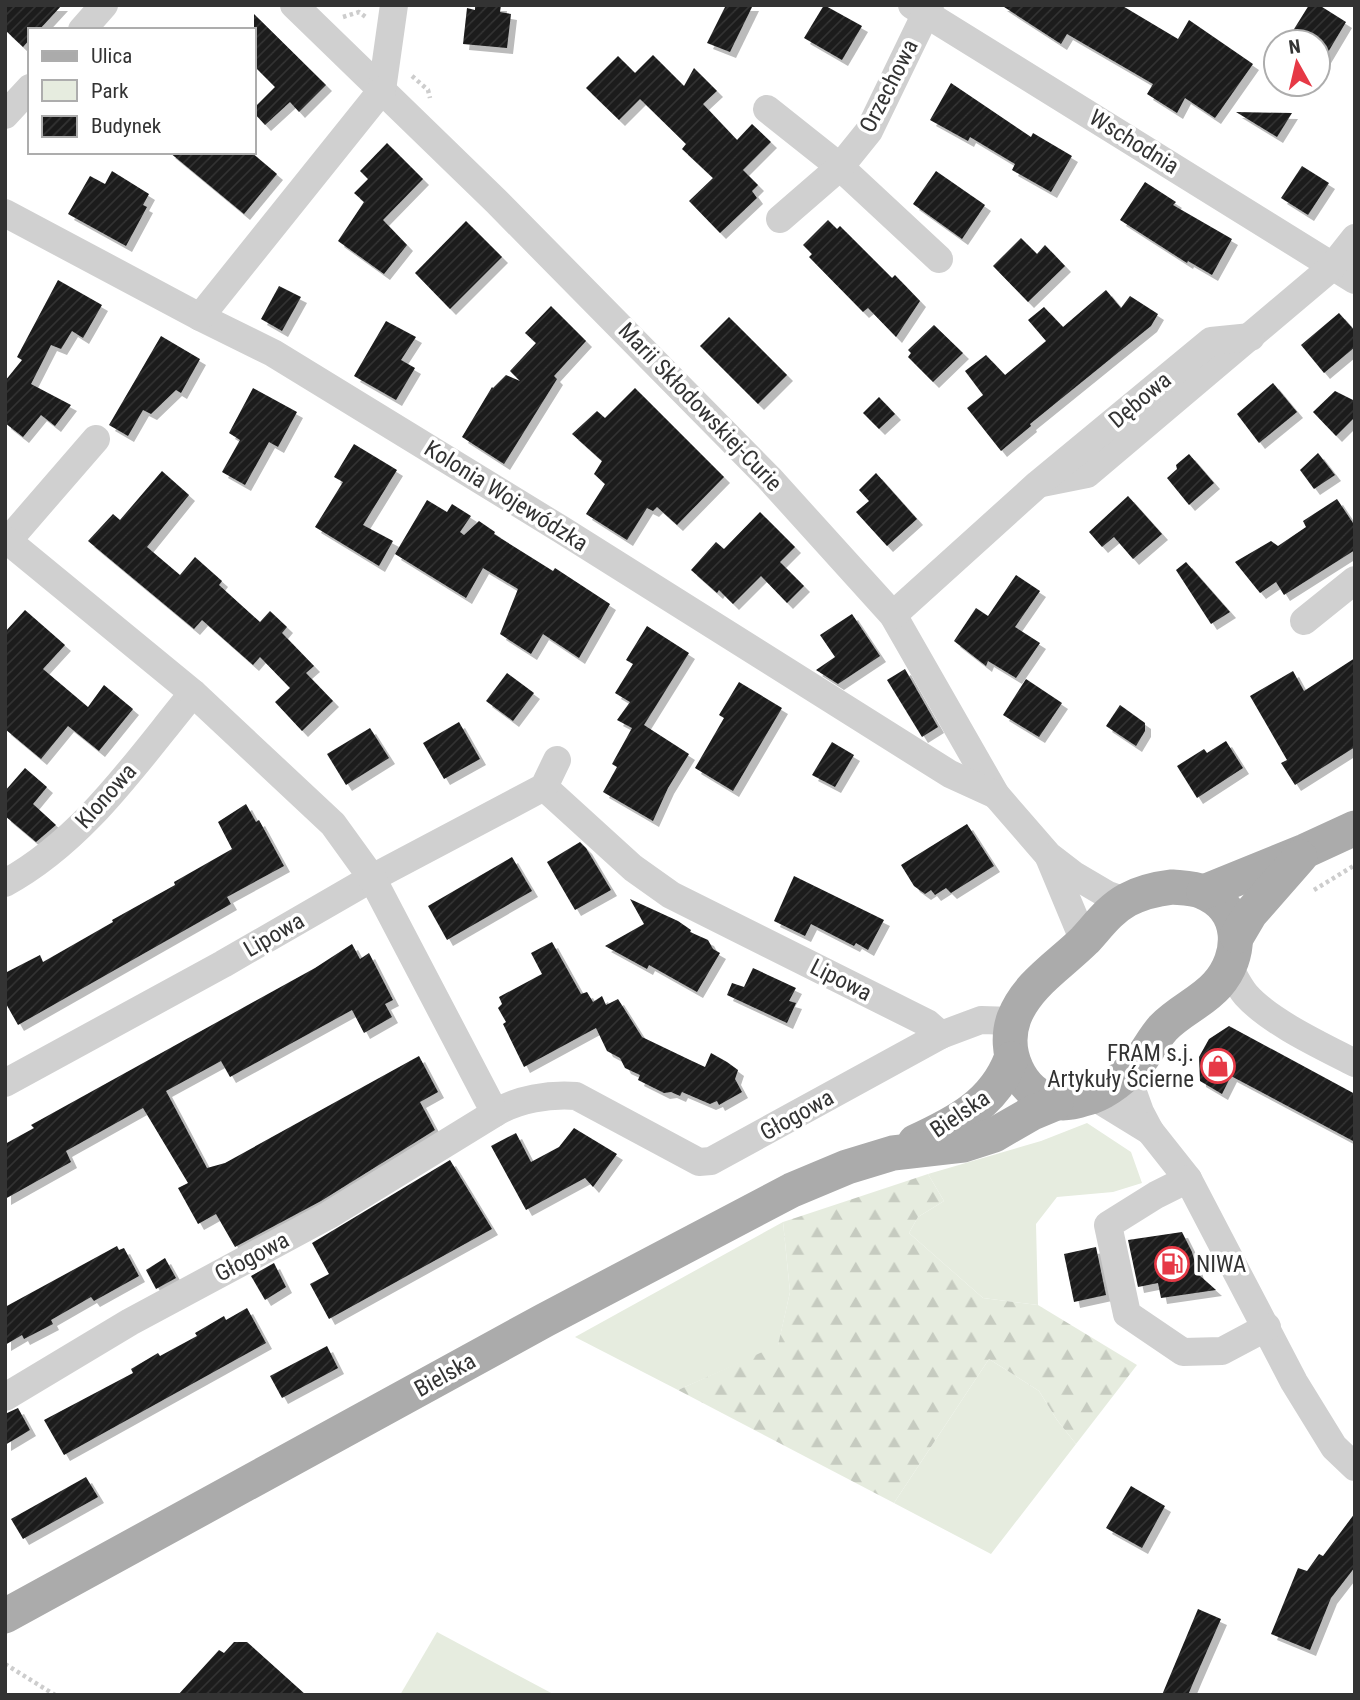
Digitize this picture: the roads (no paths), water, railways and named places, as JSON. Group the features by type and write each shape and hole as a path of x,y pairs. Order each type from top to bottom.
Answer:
{"main road":[{"path":"1204,892 1355,828"},
{"path":"1093,1096 1126,1073 1141,1059 1165,1027 1217,985 1250,914 1306,850"},
{"path":"1056,1103 1026,1085 1012,1059 1010,1034 1013,1021 1029,992 1115,908 1150,890 1172,887 1204,892 1228,913 1233,951"},
{"name":"Bielska","path":"5,1616 545,1320 792,1190 847,1167 892,1153 949,1125 974,1110 993,1093 1005,1076 1012,1059"},
{"name":"Bielska","path":"892,1153 963,1145 994,1135 1032,1113 1056,1103 1071,1103 1093,1096"}],"street":[{"path":"84,28 104,5"},
{"name":"Marii Skłodowskiej-Curie","path":"294,5 724,431 893,615 996,795 1048,855 1074,875 1108,895 1125,901"},
{"path":"200,317 382,90 394,5"},
{"name":"Orzechowa","path":"780,219 840,167 869,131 923,8"},
{"name":"Wschodnia","path":"923,8 1343,273"},
{"path":"5,115 28,90"},
{"path":"767,109 840,167 939,259"},
{"name":"Kolonia Wojewódzka","path":"5,213 273,353 562,530 950,774 996,795"},
{"name":"Dębowa","path":"893,615 1038,484 1211,341 1251,337 1343,273 1355,238"},
{"path":"96,439 7,543 193,693 333,824 372,878 495,1112"},
{"path":"1304,621 1355,580"},
{"name":"Klonowa","path":"5,883 25,873 94,815 193,693"},
{"path":"544,787 557,760"},
{"name":"Lipowa","path":"6,1081 223,964 372,878 544,787 632,868 671,895 927,1023 941,1035"},
{"name":"Marii Skłodowskiej-Curie","path":"1048,855 1084,941"},
{"path":"1233,951 1245,993 1257,1006 1314,1042 1355,1063"},
{"path":"1205,996 1257,1006"},
{"path":"941,1035 981,1020 1013,1021"},
{"name":"Głogowa","path":"5,1396 130,1322 329,1215 506,1106 555,1094 576,1096 699,1162 711,1161 941,1035"},
{"path":"1126,1073 1150,1131 1188,1179 1294,1382 1334,1447 1355,1467"},
{"path":"1093,1096 1150,1131"},
{"path":"1188,1179 1108,1225 1127,1314 1183,1352 1222,1351 1267,1327"}],"place":[{"name":"FRAM s.j. Artykuły Ścierne","path":"1218,1066"},
{"name":"NIWA","path":"1172,1264"}]}
